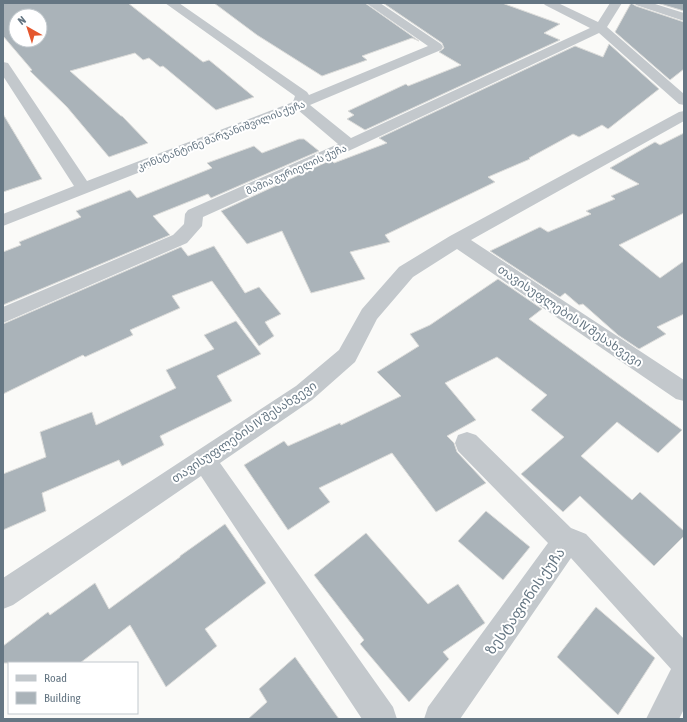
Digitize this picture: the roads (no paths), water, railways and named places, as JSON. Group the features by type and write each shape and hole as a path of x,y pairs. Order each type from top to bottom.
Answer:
{"street":[{"path":"171,3 302,95 300,104 349,145"},
{"name":"კონსტანტინე მარჯანიშვილის ქუჩა","path":"3,220 300,104 437,47 372,3"},
{"path":"549,3 600,28 684,101"},
{"path":"600,28 616,3"},
{"path":"640,3 684,17"},
{"name":"მამია გურიელის ქუჩა","path":"3,316 180,239 193,226 194,214 349,145 600,28"},
{"path":"3,66 84,189"},
{"name":"თავისუფლების IV შესახვევი","path":"3,595 304,393 347,356 369,314 406,272 457,240 684,115"},
{"name":"თავისუფლების IV შესახვევი","path":"457,240 684,392"},
{"path":"467,443 566,542"},
{"path":"204,460 380,719"},
{"name":"ზესტაფონის ქუჩა","path":"440,719 566,542 572,541 576,544 684,661"},
{"path":"662,719 684,676"}]}
